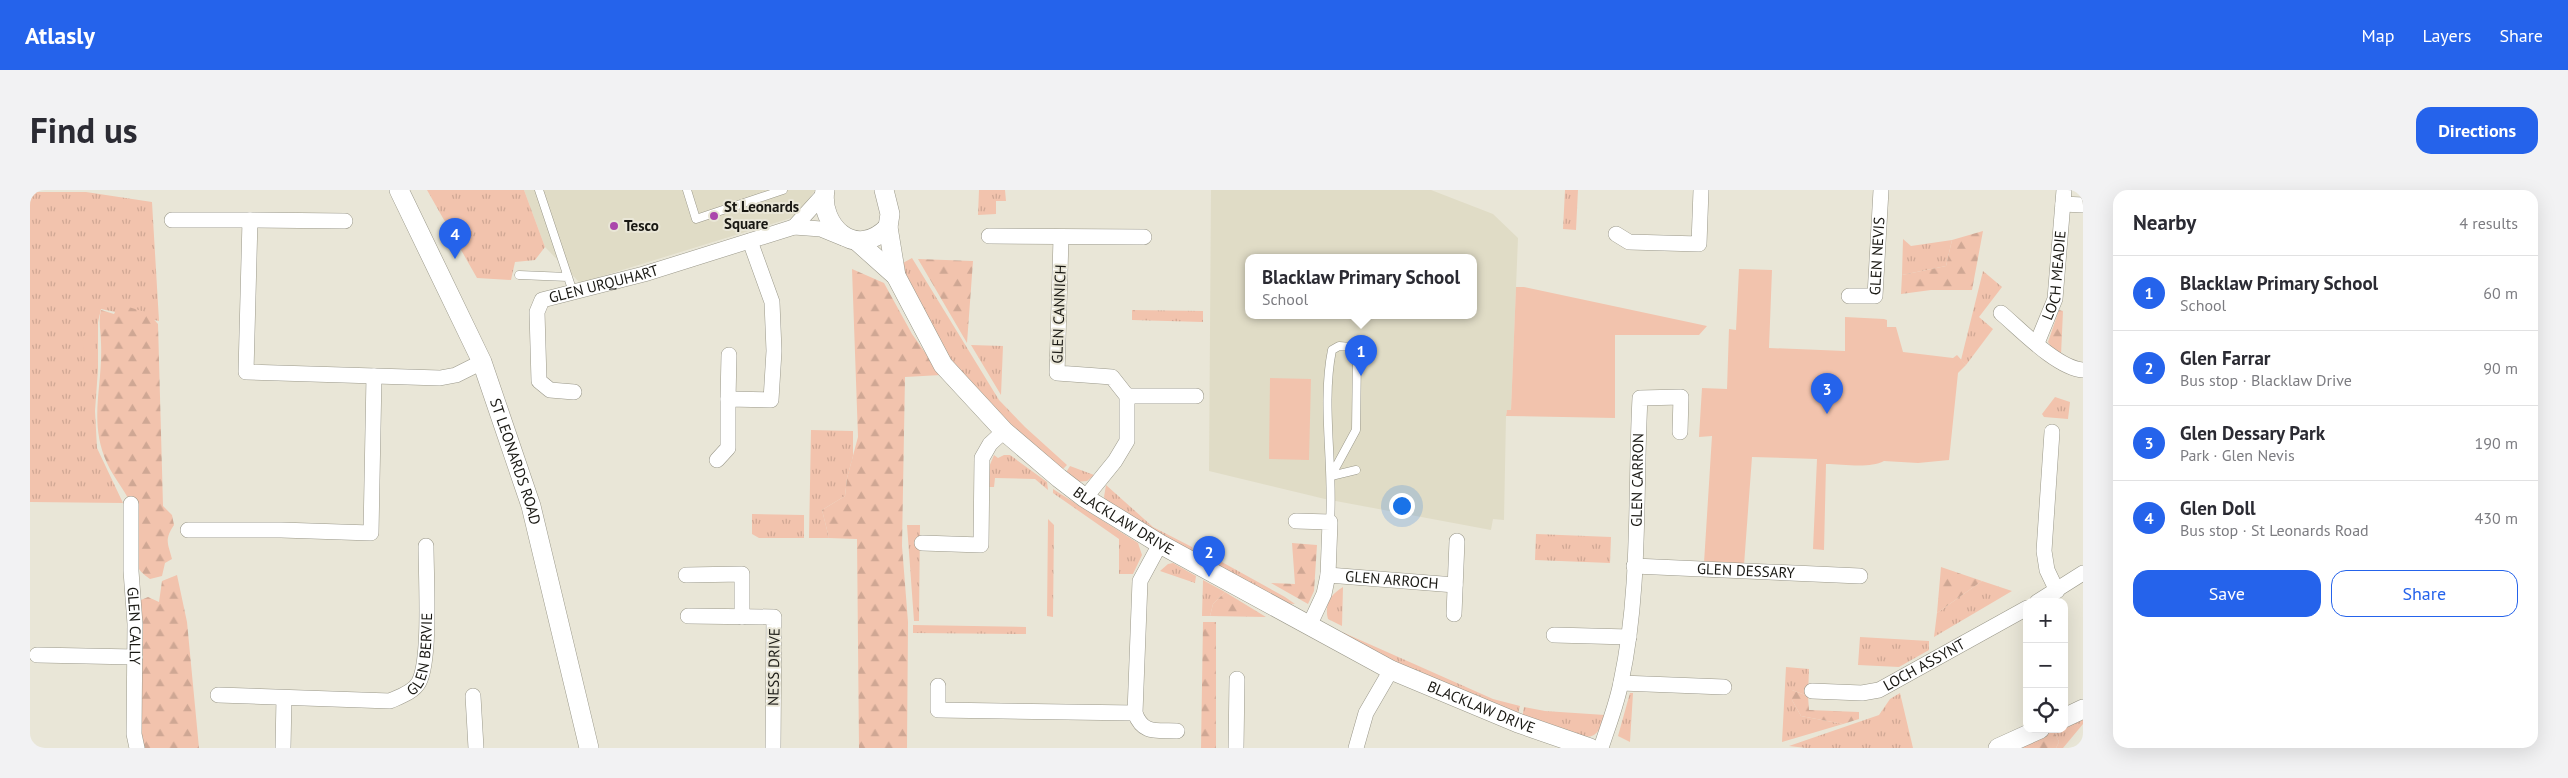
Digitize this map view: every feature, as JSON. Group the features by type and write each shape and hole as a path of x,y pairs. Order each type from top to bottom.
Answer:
{"street":[{"name":"ST LEONARDS ROAD","path":"399,190 482,362 531,506 589,748"},
{"name":"BLACKLAW DRIVE","path":"884,190 890,214 888,227 896,276 943,365 1004,431 1085,498 1160,544 1391,670 1518,723 1590,748"},
{"path":"1616,234 1629,242 1699,244 1701,190"},
{"name":"GLEN NEVIS","path":"1849,296 1875,296 1881,190"},
{"path":"794,227 824,192"},
{"name":"BLACKLAW DRIVE","path":"824,192 834,224 896,276"},
{"name":"LOCH MEADIE","path":"2037,343 2055,299 2063,197 2083,205"},
{"path":"172,220 345,221"},
{"path":"250,220 246,372 440,378 456,375 482,362"},
{"name":"GLEN URQUHART","path":"574,392 550,390 539,381 537,312 542,300 644,274 794,227 821,229 854,241"},
{"path":"854,241 870,241 880,236 888,227"},
{"path":"989,236 1061,238 1144,237"},
{"name":"GLEN CANNICH","path":"1061,238 1057,374 1112,377 1127,396"},
{"path":"728,400 771,400 774,351 772,302 750,241"},
{"path":"2001,313 2061,362 2075,369 2083,370"},
{"path":"717,460 728,448 729,355"},
{"path":"188,530 371,533 374,376"},
{"path":"1085,498 1115,462 1127,441 1127,396 1196,396"},
{"name":"GLEN CARRON","path":"1601,748 1621,684 1629,637 1634,566 1640,398 1682,397 1680,432"},
{"path":"922,543 981,545 982,458 990,444 1004,431"},
{"path":"2052,432 2044,552 2047,570 2056,591"},
{"name":"GLEN CALLY","path":"131,504 131,571 135,657 134,734 137,748"},
{"path":"1296,521 1330,522"},
{"name":"GLEN ARROCH","path":"1309,626 1324,594 1328,575 1330,522"},
{"name":"GLEN ARROCH","path":"1454,614 1457,541"},
{"path":"1160,544 1140,582 1135,713 1139,724 1147,730 1177,732"},
{"name":"GLEN BERVIE","path":"218,695 390,701 406,694 419,683 426,656 426,546"},
{"name":"GLEN DESSARY","path":"1634,566 1860,576"},
{"path":"2044,598 2083,573"},
{"path":"686,575 742,574 742,617"},
{"name":"GLEN ARROCH","path":"1328,575 1455,585"},
{"name":"LOCH ASSYNT","path":"1812,691 1862,693 1879,690 2023,610"},
{"name":"NESS DRIVE","path":"688,616 774,618 773,748"},
{"path":"1554,635 1629,637"},
{"path":"38,655 135,657"},
{"path":"1356,748 1366,713 1391,670"},
{"path":"1236,748 1237,679"},
{"path":"1621,684 1724,687"},
{"path":"938,686 938,710 1135,713"},
{"path":"473,696 476,748"},
{"path":"284,698 284,748"},
{"path":"2068,716 2083,709"},
{"path":"1998,748 2031,733"}],"lane":[{"path":"539,190 573,292"},
{"path":"687,190 696,219 783,190"},
{"path":"519,275 568,277"},
{"path":"1330,522 1331,476 1328,370 1332,350 1339,346 1351,347 1356,355 1356,430 1331,476"},
{"path":"1331,476 1356,470"}],"shaded area":[{"path":"524,190 815,190 802,210 791,218 580,283 545,247"},
{"path":"1211,190 1431,190 1493,214 1518,238 1511,410 1507,410 1506,416 1504,520 1493,519 1491,530 1325,499 1209,471"}],"green space":[{"path":"427,190 524,190 545,247 535,260 515,262 511,280 477,278"},
{"path":"979,190 1005,190 1006,201 996,201 996,214 978,215"},
{"path":"1565,190 1578,190 1576,230 1563,229"},
{"path":"30,192 86,192 152,202 159,321 101,309 98,322 98,369 95,411 97,448 123,503 30,502"},
{"path":"1983,231 1972,290 1931,290 1901,294 1902,275 1946,266 1952,240"},
{"path":"1903,239 1911,246 1952,240 1946,266 1902,275"},
{"path":"912,258 999,400 1025,427 1067,465 1061,471 1005,421 955,365 941,345 924,316 901,264"},
{"path":"918,259 973,261 967,343"},
{"path":"852,269 884,283 912,334 941,375 905,377 902,546 908,622 907,748 859,748 857,539 829,538 822,510 845,496 847,478 858,437"},
{"path":"1739,269 1772,270 1769,348 1845,351 1845,317 1884,319 1887,320 1887,327 1896,327 1903,352 1953,358 1957,355 1966,365 1958,373 1949,460 1918,463 1884,461 1871,465 1826,464 1824,550 1813,549 1817,459 1752,457 1744,565 1704,563 1712,436 1699,437 1702,388 1727,389 1729,329 1736,330"},
{"path":"1983,271 2002,287 1979,317 1993,329 1966,365 1961,360"},
{"path":"1516,287 1524,287 1707,326 1699,335 1615,335 1615,418 1506,416 1507,410 1511,410"},
{"path":"119,304 148,313 158,324 163,506 172,515 174,525 168,538 172,559 165,563 162,576 150,579 136,564 133,555 135,520 133,510 107,463 98,433 97,418 101,359 100,314 101,310 114,314"},
{"path":"1132,310 1203,311 1203,322 1132,320"},
{"path":"2059,310 2063,311 2061,355 2054,351 2048,342"},
{"path":"94,335 98,368 87,370 82,336"},
{"path":"971,345 1003,346 1001,395"},
{"path":"1270,378 1311,379 1309,460 1269,459"},
{"path":"2055,397 2070,402 2068,419 2044,417 2042,414"},
{"path":"811,430 853,431 853,456 847,478 845,496 822,510 829,538 809,538"},
{"path":"994,455 998,458 1010,455 1047,482 1048,490 1035,479 995,478 994,487 989,487 989,467"},
{"path":"1070,466 1094,475 1087,481 1074,482 1065,474"},
{"path":"1106,485 1153,527 1192,547 1194,554 1109,505 1104,497"},
{"path":"1053,489 1138,543 1142,555 1133,574 1119,574 1119,539 1053,493"},
{"path":"752,514 804,515 804,538 759,538 752,534"},
{"path":"1048,519 1054,525 1053,617 1047,616"},
{"path":"907,525 920,525 919,621 914,621"},
{"path":"1536,534 1611,537 1610,563 1535,560"},
{"path":"1292,543 1317,545 1314,591 1308,604 1271,583 1295,584"},
{"path":"1220,561 1295,604 1282,603 1217,567"},
{"path":"1173,563 1196,576 1195,583 1160,571 1168,564"},
{"path":"1941,567 1982,581 1937,613"},
{"path":"177,575 187,622 199,748 145,748 141,736 141,600 148,597 159,602 162,581"},
{"path":"1203,580 1225,592 1213,604 1210,616 1202,616"},
{"path":"1982,581 2012,591 1934,637 1937,613"},
{"path":"1343,587 1342,626 1328,619 1327,609 1332,596"},
{"path":"1225,592 1266,617 1210,616 1213,604"},
{"path":"1203,622 1216,622 1216,748 1201,748"},
{"path":"913,625 1026,627 1026,634 913,633"},
{"path":"1342,632 1493,699 1520,706 1518,714 1435,682 1342,635"},
{"path":"1860,637 1929,641 1929,650 1899,667 1858,665"},
{"path":"1786,667 1809,669 1808,696 1792,690 1792,700 1801,716 1843,724 1782,742"},
{"path":"1792,690 1808,696 1809,710 1859,712 1859,719 1843,724 1801,716 1792,700"},
{"path":"1630,693 1633,693 1630,742 1618,736"},
{"path":"1900,693 1913,748 1806,748 1789,746 1879,715 1890,699"},
{"path":"1524,707 1545,711 1605,715 1600,728 1594,735 1588,737 1569,734 1522,718"},
{"path":"2083,716 2083,724 2063,748 2056,748 2059,742 2055,733 2068,733 2068,724"},
{"path":"2050,733 2055,733 2059,742 2056,748 2023,748 2024,745"}],"place":[{"name":"St Leonards Square","path":"714,216"},
{"name":"Tesco","path":"614,226"},
{"name":"Glen Doll","path":"455,259"},
{"name":"Blacklaw Primary School","path":"1361,376"},
{"name":"Glen Dessary Park","path":"1827,414"},
{"name":"Glen Farrar","path":"1209,577"}]}
